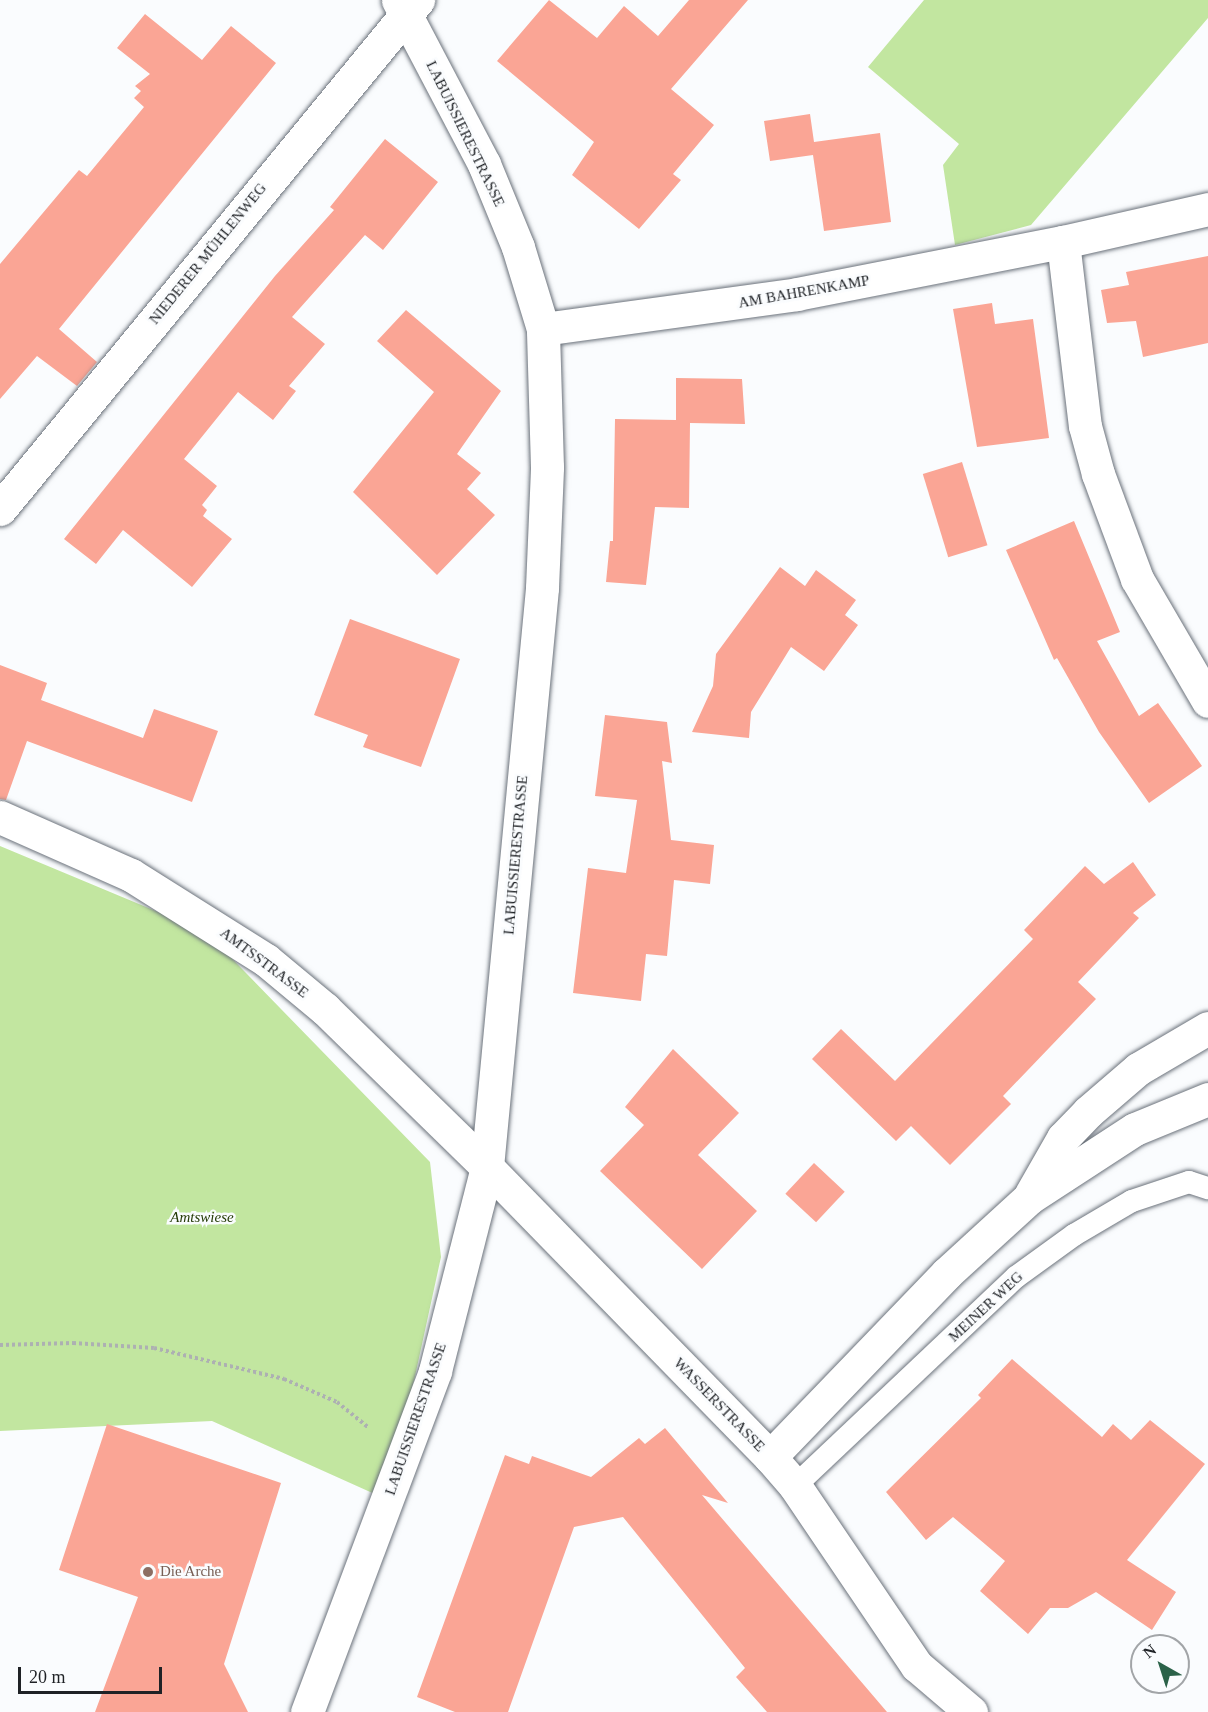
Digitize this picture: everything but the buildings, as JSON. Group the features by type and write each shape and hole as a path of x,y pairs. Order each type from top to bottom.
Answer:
{"street":[{"name":"LABUISSIERESTRASSE","path":"307,1712 435,1371 487,1167 542,588 547,467 543,329 518,248 484,164 407,5"},
{"name":"NIEDERER MÜHLENWEG","path":"0,509 407,5"},
{"name":"AM BAHRENKAMP","path":"543,329 797,294 1063,242 1208,209"},
{"path":"1063,242 1086,426 1098,474 1137,579 1208,701"},
{"name":"AMTSSTRASSE","path":"0,818 131,875 266,960 325,1009 487,1167"},
{"name":"WASSERSTRASSE","path":"1029,1198 1063,1137 1088,1112 1138,1070 1208,1028"},
{"name":"WASSERSTRASSE","path":"487,1167 771,1457 947,1273 1029,1198 1135,1129 1208,1099"},
{"path":"771,1457 795,1486 917,1666 971,1712"}],"lane":[{"name":"MEINER WEG","path":"795,1486 1016,1277 1074,1234 1132,1201 1189,1182 1208,1188"}],"path":[{"path":"0,1345 73,1343 154,1348 284,1379 337,1402 404,1458"}],"green space":[{"path":"924,0 1208,0 1208,18 1031,225 955,245 943,165 959,144 868,67"},
{"name":"Amtswiese","path":"0,846 206,932 430,1162 441,1257 388,1500 212,1421 0,1431"}],"place":[{"name":"Die Arche","path":"148,1572"}]}
